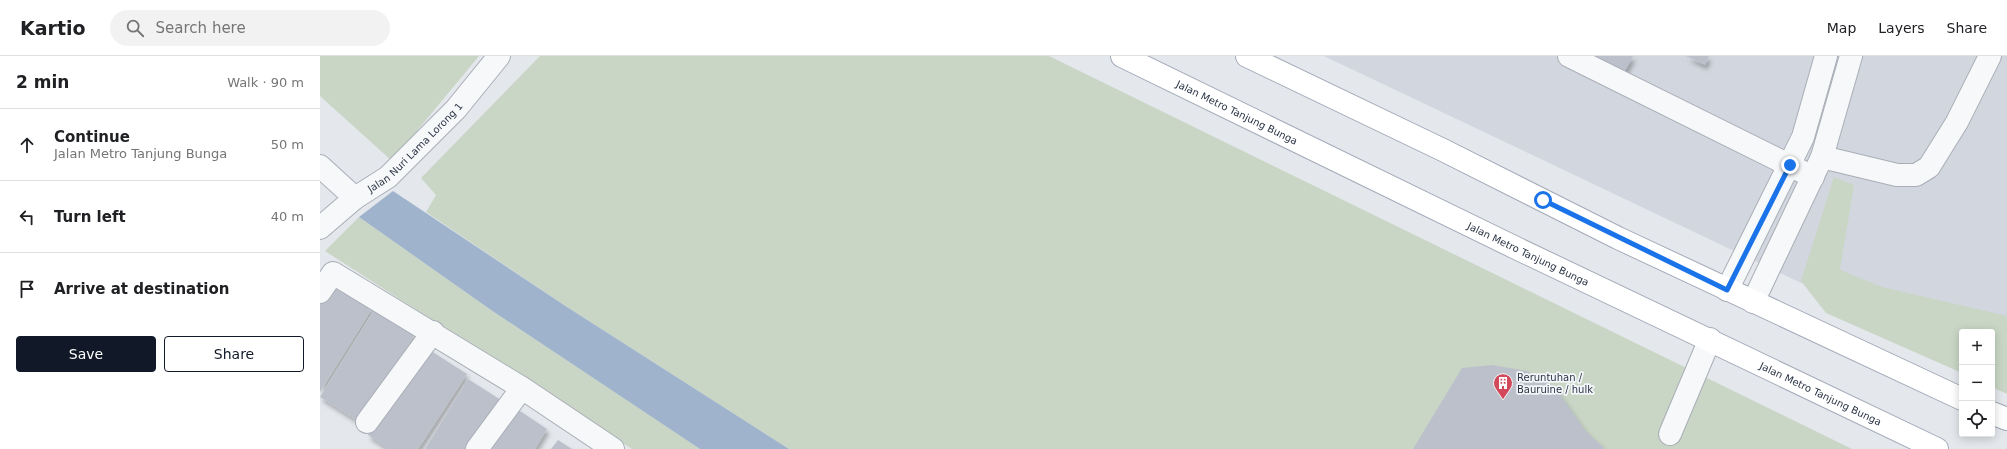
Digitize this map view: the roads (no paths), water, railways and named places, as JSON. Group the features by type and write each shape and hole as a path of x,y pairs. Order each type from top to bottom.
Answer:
{"main road":[{"name":"Jalan Metro Tanjung Bunga","path":"1122,56 1516,248 1710,339 1937,449"},
{"path":"1247,56 1443,150 1618,238 1959,398"},
{"path":"1995,414 2007,419"}],"street":[{"name":"Jalan Nuri Lama Lorong 1","path":"320,228 355,198 388,177 456,109 499,56"},
{"path":"1569,56 1790,165 1897,175 1916,175 1929,167 1957,122 1990,56"},
{"path":"1727,290 1803,136 1826,56"},
{"path":"1753,302 1818,167 1851,56"},
{"path":"320,166 355,198"},
{"path":"320,292 326,266 522,388 613,449"},
{"path":"367,422 433,332"},
{"path":"1670,434 1710,339"},
{"path":"477,449 522,388"}],"water":[{"path":"393,191 567,307 789,449 700,449 491,310 359,217"}],"place":[{"name":"Reruntuhan / Bauruine / hulk","path":"1503,400"}]}
